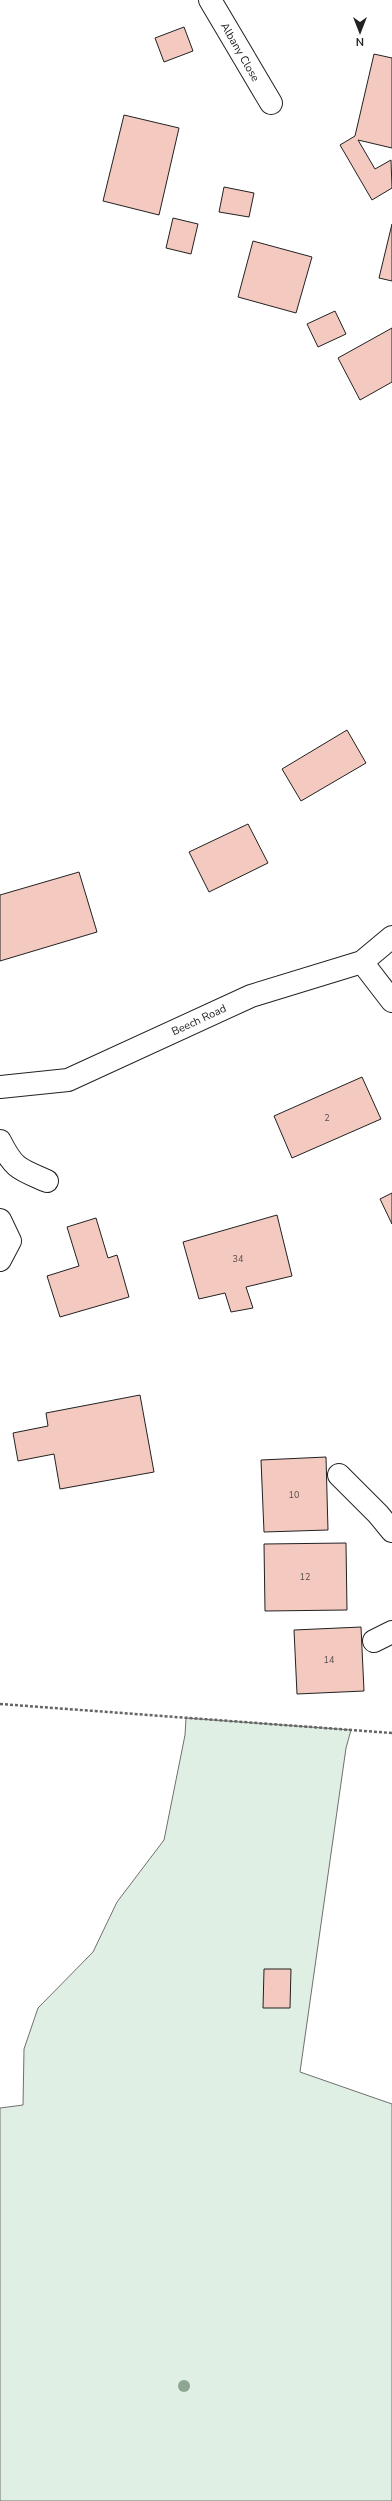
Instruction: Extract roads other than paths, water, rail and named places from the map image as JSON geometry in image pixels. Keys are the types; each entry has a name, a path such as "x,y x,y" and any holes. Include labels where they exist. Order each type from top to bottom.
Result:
{"street":[{"name":"Albany Close","path":"210,0 271,103"},
{"name":"Beech Road","path":"0,1087 68,1080 251,996 362,962 392,937"},
{"path":"362,962 392,1001"},
{"path":"0,1140 11,1162 20,1170 48,1181"},
{"path":"0,1220 10,1241 0,1260"},
{"path":"339,1475 378,1514 392,1532"}]}
